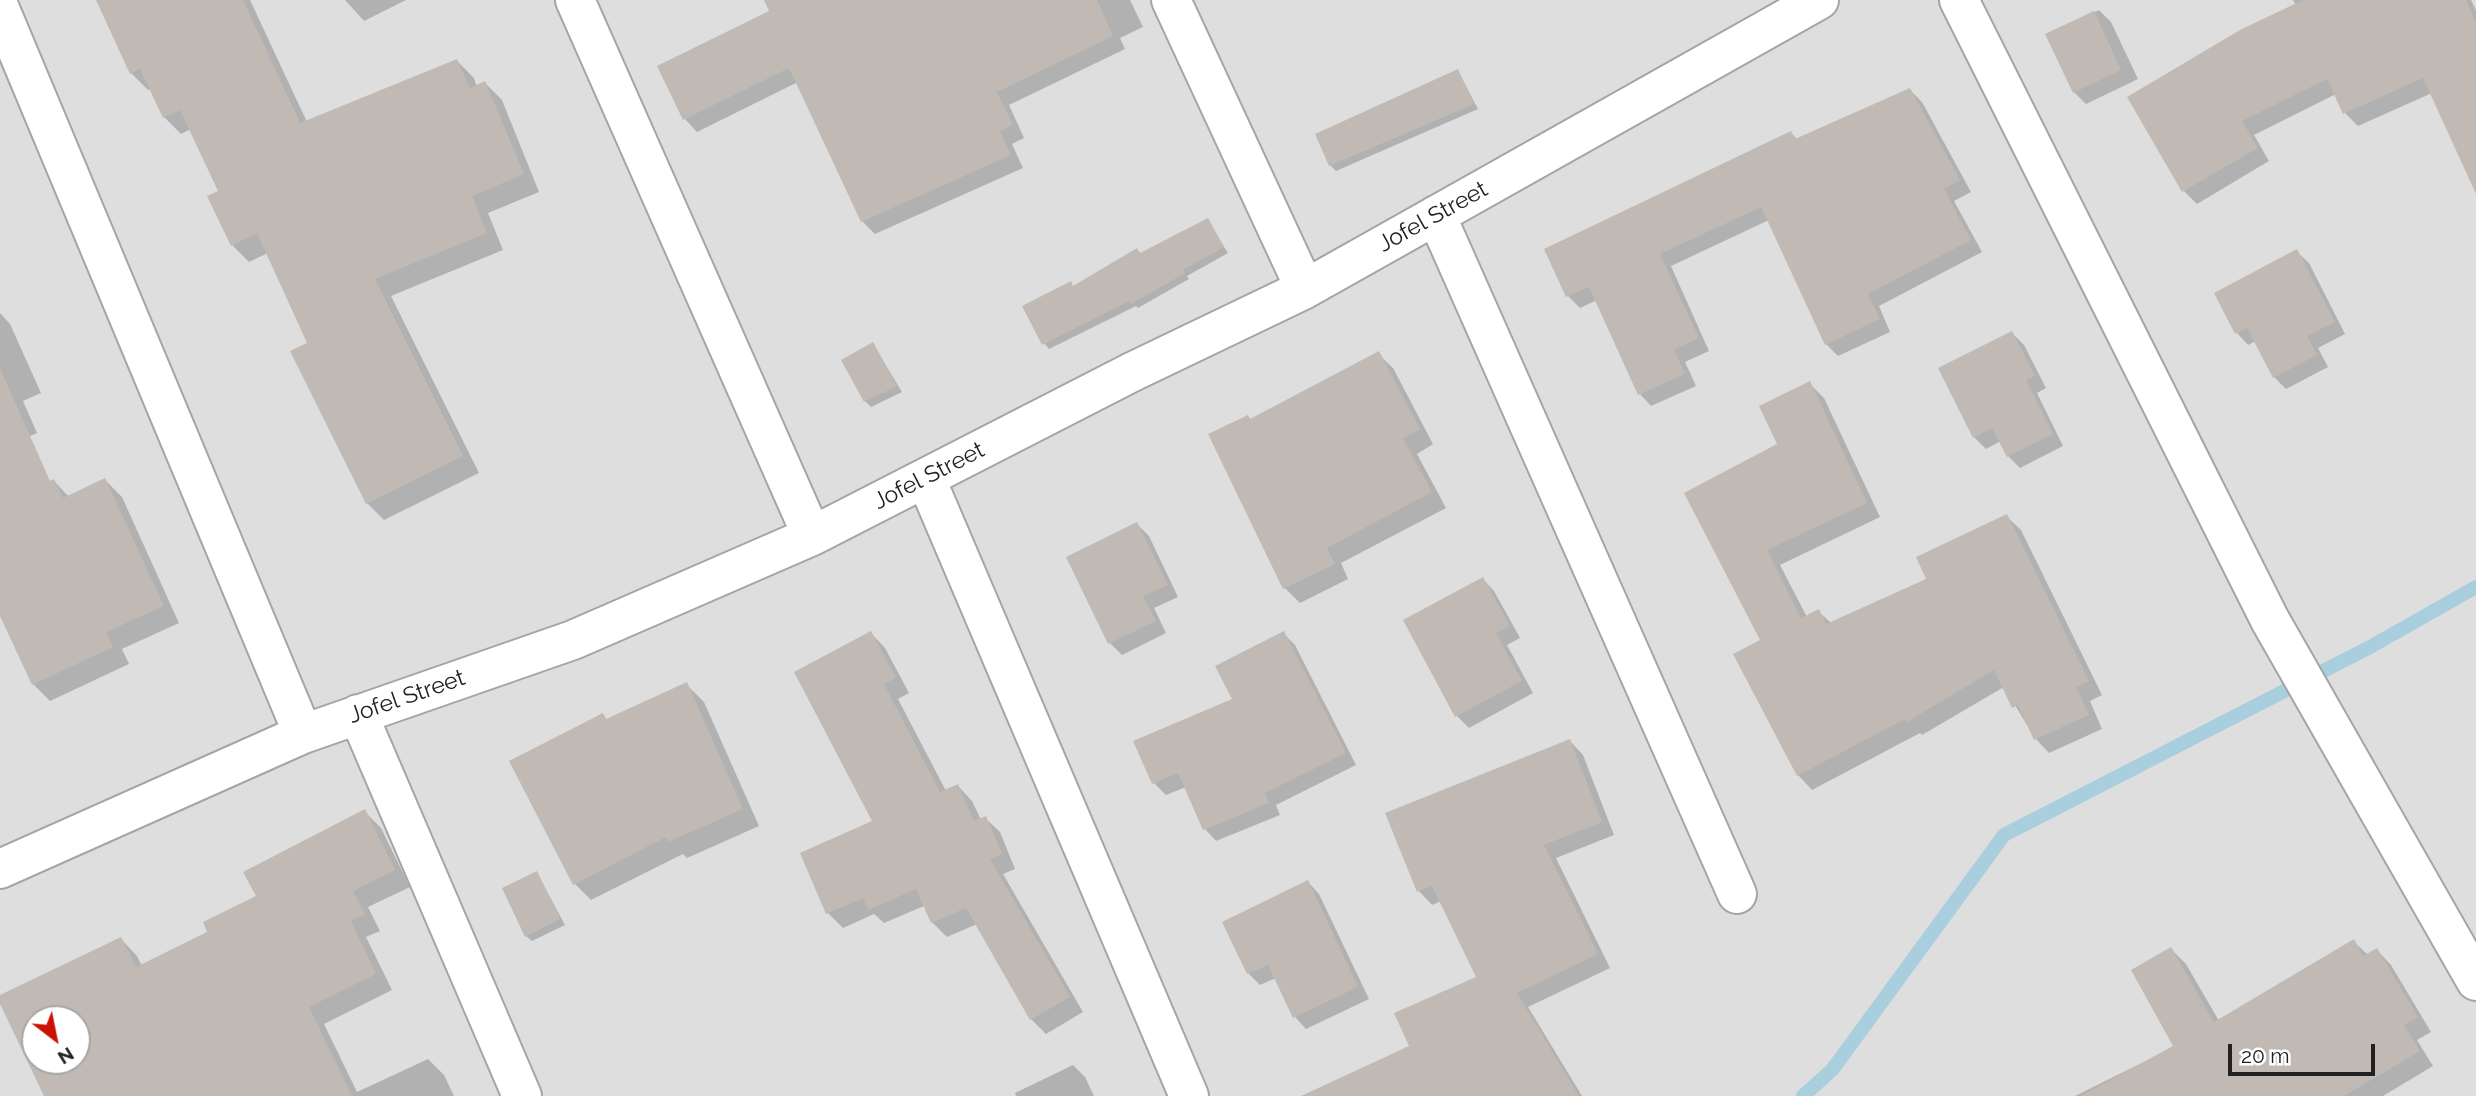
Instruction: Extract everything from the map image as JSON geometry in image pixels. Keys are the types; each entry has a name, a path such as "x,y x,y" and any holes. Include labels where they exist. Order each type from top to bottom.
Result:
{"street":[{"path":"575,0 812,536"},
{"path":"1171,0 1305,289"},
{"name":"Jofel Street","path":"0,869 303,734 573,639 812,536 1132,372 1305,289 1819,0"},
{"path":"1959,0 2270,620 2476,981"},
{"path":"0,9 303,734"},
{"path":"1436,215 1737,894"},
{"path":"926,479 1189,1096"},
{"path":"358,714 522,1096"}],"shaded area":[{"path":"0,0 2476,0 2476,1096 0,1096"}],"building":[{"path":"96,0 243,0 300,123 457,59 470,88 485,81 524,174 472,196 487,233 375,279 463,456 366,504 290,351 307,343 257,233 231,246 207,196 218,191 180,110 163,118 140,69 130,74"},
{"path":"764,0 1097,0 1113,36 997,92 1013,125 1000,131 1011,155 861,222 789,68 683,120 657,66 769,11"},
{"path":"2303,0 2466,0 2476,23 2476,194 2423,78 2343,114 2327,79 2242,121 2258,148 2182,192 2127,97 2240,30"},
{"path":"2094,11 2121,70 2073,93 2045,34"},
{"path":"1458,69 1474,104 1329,166 1315,134"},
{"path":"1910,88 1960,180 1944,189 1971,240 1868,294 1880,319 1825,345 1761,207 1660,254 1699,338 1674,350 1685,374 1638,395 1589,287 1566,297 1544,249 1791,131 1795,139"},
{"path":"1208,218 1224,247 1131,304 1129,301 1042,345 1022,306 1071,281 1073,286 1137,248 1140,253"},
{"path":"2297,249 2335,322 2307,336 2317,355 2273,378 2247,328 2235,334 2214,293"},
{"path":"2012,331 2035,376 2026,380 2053,434 2007,457 1992,428 1973,438 1938,368"},
{"path":"873,342 897,386 864,402 841,360"},
{"path":"1379,351 1420,429 1403,439 1432,492 1327,548 1335,564 1283,589 1208,434 1248,415 1250,419"},
{"path":"0,368 50,481 54,479 63,498 105,478 164,606 106,632 113,647 32,685 0,616"},
{"path":"1810,381 1867,503 1767,550 1801,618 1819,609 1826,624 1926,579 1916,557 2007,514 2089,681 2076,687 2089,715 2034,740 2018,705 2012,708 1994,670 1907,722 1905,719 1797,776 1733,654 1760,640 1684,493 1777,444 1759,406"},
{"path":"1137,522 1168,585 1143,596 1156,621 1108,644 1066,557"},
{"path":"1483,577 1510,626 1496,633 1522,681 1455,717 1403,620"},
{"path":"871,631 896,678 884,684 940,792 958,784 974,821 986,816 1002,854 990,859 1070,997 1030,1020 966,908 931,923 916,889 868,910 863,898 826,914 800,853 872,821 794,672"},
{"path":"1284,631 1346,753 1265,793 1269,803 1203,830 1178,773 1152,784 1133,741 1232,699 1215,666"},
{"path":"687,682 743,809 668,842 666,837 573,885 509,761 603,713 606,719"},
{"path":"1570,739 1602,822 1544,845 1598,954 1517,993 1579,1096 1301,1096 1409,1046 1394,1013 1476,977 1432,886 1417,892 1385,813"},
{"path":"365,809 395,870 353,891 365,914 351,921 376,974 309,1007 352,1096 44,1096 34,1075 91,1075 91,1005 21,1005 21,1048 0,1004 0,995 121,937 136,967 207,932 203,922 256,896 243,872"},
{"path":"537,871 560,919 525,937 502,888"},
{"path":"1308,880 1358,987 1293,1018 1268,965 1247,974 1222,922"},
{"path":"2354,939 2363,956 2377,948 2418,1017 2404,1025 2420,1051 2344,1096 2081,1096 2173,1046 2131,970 2171,947 2214,1022"}],"waterway":[{"path":"1803,1096 1832,1070 2004,835 2370,647 2476,587"}]}
